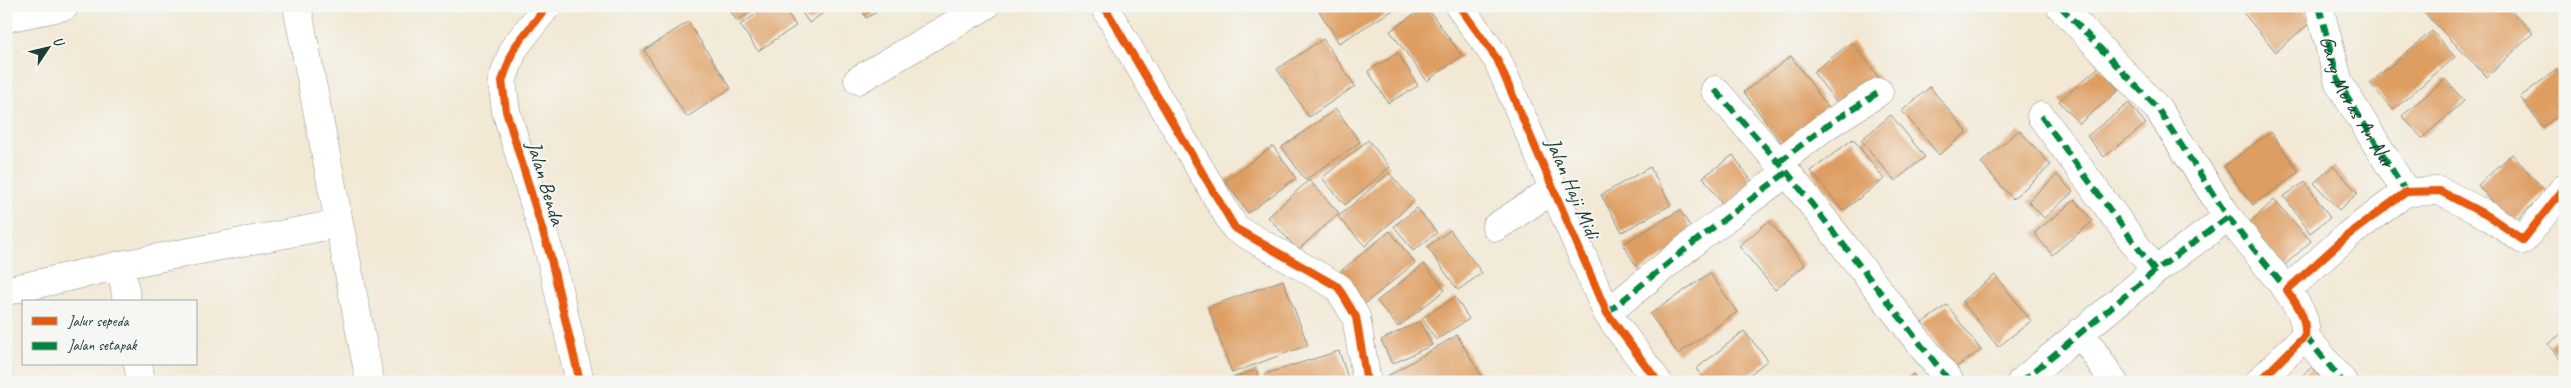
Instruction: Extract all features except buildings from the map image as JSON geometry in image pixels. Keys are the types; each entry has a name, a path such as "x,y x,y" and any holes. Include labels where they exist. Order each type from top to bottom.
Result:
{"street":[{"path":"6,18 65,6"},
{"path":"297,6 337,224 370,382"},
{"name":"Jalan Benda","path":"547,6 514,48 502,81 506,111 550,255 580,382"},
{"path":"858,80 985,6"},
{"path":"1104,6 1235,228 1338,287 1356,317 1367,382"},
{"name":"Jalan Haji Midi","path":"1459,6 1496,59 1607,313 1658,382"},
{"path":"2060,6 2158,109 2228,217 2287,290 2300,310 2306,326 2305,336 2259,382"},
{"name":"Gang Moras An Nur","path":"2319,6 2339,83 2406,192"},
{"path":"1716,90 1783,167 1950,382"},
{"path":"1607,313 1783,167 1826,126 1879,92"},
{"path":"2041,116 2155,271"},
{"path":"2287,290 2348,235 2406,192 2440,192 2490,217 2523,240 2565,187"},
{"path":"1496,227 1554,189"},
{"path":"2021,382 2155,271 2228,217"},
{"path":"6,291 121,265 337,224"},
{"path":"121,265 127,300"},
{"path":"2080,332 2114,382"},
{"path":"2305,336 2343,382"},
{"path":"138,366 142,382"}],"marked path":[{"path":"2060,6 2158,109 2228,217 2287,290"},
{"path":"2319,6 2339,83 2406,192"},
{"path":"1715,90 1787,172 1950,382"},
{"path":"1779,162 1826,126 1879,92"},
{"path":"2041,116 2155,271"},
{"path":"1607,313 1698,239 1787,172"},
{"path":"2021,382 2155,271 2228,217"},
{"path":"2305,336 2343,382"}],"cycle path":[{"path":"547,6 514,48 502,81 506,111 550,255 580,382"},
{"path":"1104,6 1235,228 1338,287 1356,317 1367,382"},
{"path":"1459,6 1497,59 1607,313 1658,382"},
{"path":"2259,382 2305,336 2303,317 2287,290 2348,235 2406,192 2440,191 2490,217 2523,240 2565,187"}]}
